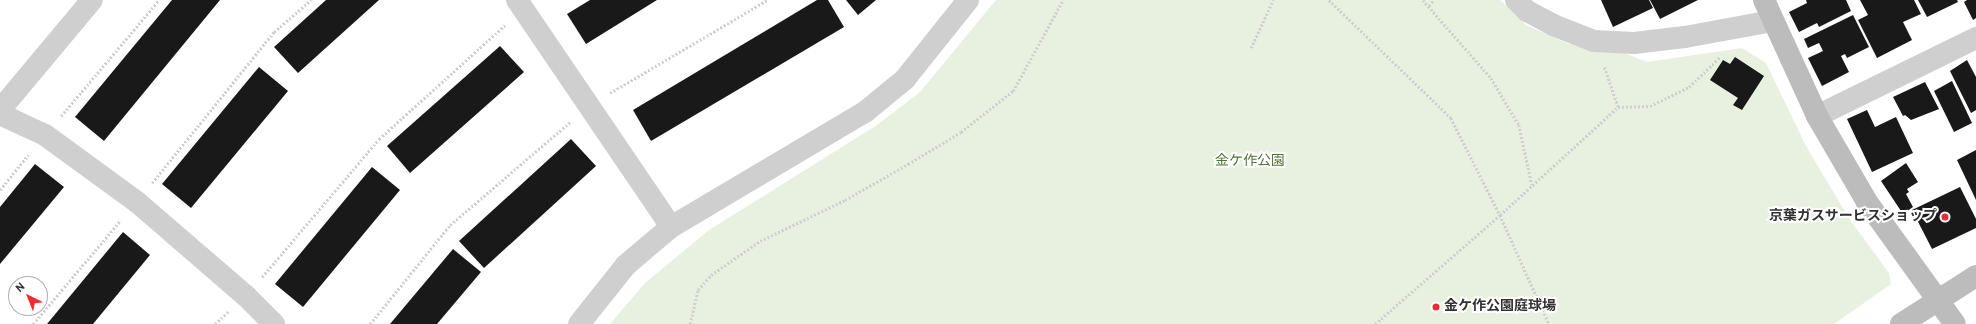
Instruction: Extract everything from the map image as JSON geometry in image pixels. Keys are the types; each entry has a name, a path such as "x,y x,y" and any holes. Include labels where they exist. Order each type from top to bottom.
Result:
{"street":[{"path":"0,110 92,0"},
{"path":"583,322 626,265 671,227 865,112 905,79 968,0"},
{"path":"1516,0 1527,11 1553,25 1594,41 1634,43 1685,37 1772,21"},
{"path":"1764,0 1772,21 1817,116 1867,202 1955,324"},
{"path":"520,4 671,227"},
{"path":"1817,116 1976,38"},
{"path":"0,114 45,135 136,202 246,296 274,324"},
{"path":"1901,324 1976,276"}],"path":[{"path":"0,190 158,0"},
{"path":"33,324 136,202 274,32 311,0"},
{"path":"370,324 450,225 588,106 767,0"},
{"path":"690,324 698,290 711,275 760,241 844,200 961,132 1012,91 1063,0"},
{"path":"1251,48 1273,0"},
{"path":"1329,0 1451,118 1500,215 1549,324"},
{"path":"1423,0 1491,78 1519,125 1532,186"},
{"path":"1429,6 1433,0"},
{"path":"246,296 379,139 520,4"},
{"path":"1594,41 1618,107"},
{"path":"1375,324 1500,215 1618,107 1650,106 1688,87 1719,58 1722,52"}],"green space":[{"name":"金ケ作公園","path":"996,0 1500,0 1526,25 1569,44 1594,41 1647,62 1742,48 1766,63 1806,146 1850,220 1889,273 1891,284 1834,324 610,324 645,283 709,230 877,125 920,92"}],"building":[{"path":"172,0 220,0 104,141 75,117"},
{"path":"326,0 379,0 298,73 274,47"},
{"path":"590,0 657,0 586,44 567,14"},
{"path":"817,0 828,0 844,27 651,141 633,110"},
{"path":"846,0 876,0 858,15"},
{"path":"1601,0 1649,0 1653,8 1613,27"},
{"path":"1650,0 1698,0 1660,19"},
{"path":"1806,0 1846,0 1851,11 1819,27 1817,23 1799,32 1789,12 1807,3"},
{"path":"1860,0 1914,0 1921,14 1903,22 1912,40 1877,58 1858,20 1868,15"},
{"path":"1918,0 1957,0 1958,2 1927,17"},
{"path":"1967,0 1976,0 1976,18 1973,20 1964,2"},
{"path":"1853,15 1869,47 1847,58 1845,54 1841,56 1849,72 1822,86 1808,58 1823,51 1819,43 1808,48 1804,39"},
{"path":"500,46 524,72 410,173 387,146"},
{"path":"1735,57 1764,76 1742,110 1733,105 1738,98 1710,80 1723,60 1730,64"},
{"path":"1967,60 1976,77 1976,110 1971,113 1950,71"},
{"path":"259,67 288,91 191,208 162,184"},
{"path":"1952,81 1972,123 1954,132 1934,91"},
{"path":"1925,82 1939,109 1911,120 1905,115 1903,116 1893,97"},
{"path":"1867,110 1875,127 1896,117 1913,153 1872,172 1847,119"},
{"path":"571,139 596,166 484,268 459,241"},
{"path":"1976,150 1976,200 1957,160"},
{"path":"1906,163 1918,182 1907,189 1909,192 1906,194 1913,207 1903,214 1881,181"},
{"path":"35,164 64,187 0,264 0,207"},
{"path":"372,167 400,190 303,307 275,284"},
{"path":"1960,187 1976,219 1976,228 1932,249 1912,210"},
{"path":"123,232 150,255 93,324 47,324"},
{"path":"453,249 481,272 437,324 390,324"}],"place":[{"name":"京葉ガスサービスショップ","path":"1945,217"},
{"name":"金ケ作公園庭球場","path":"1436,307"}]}
